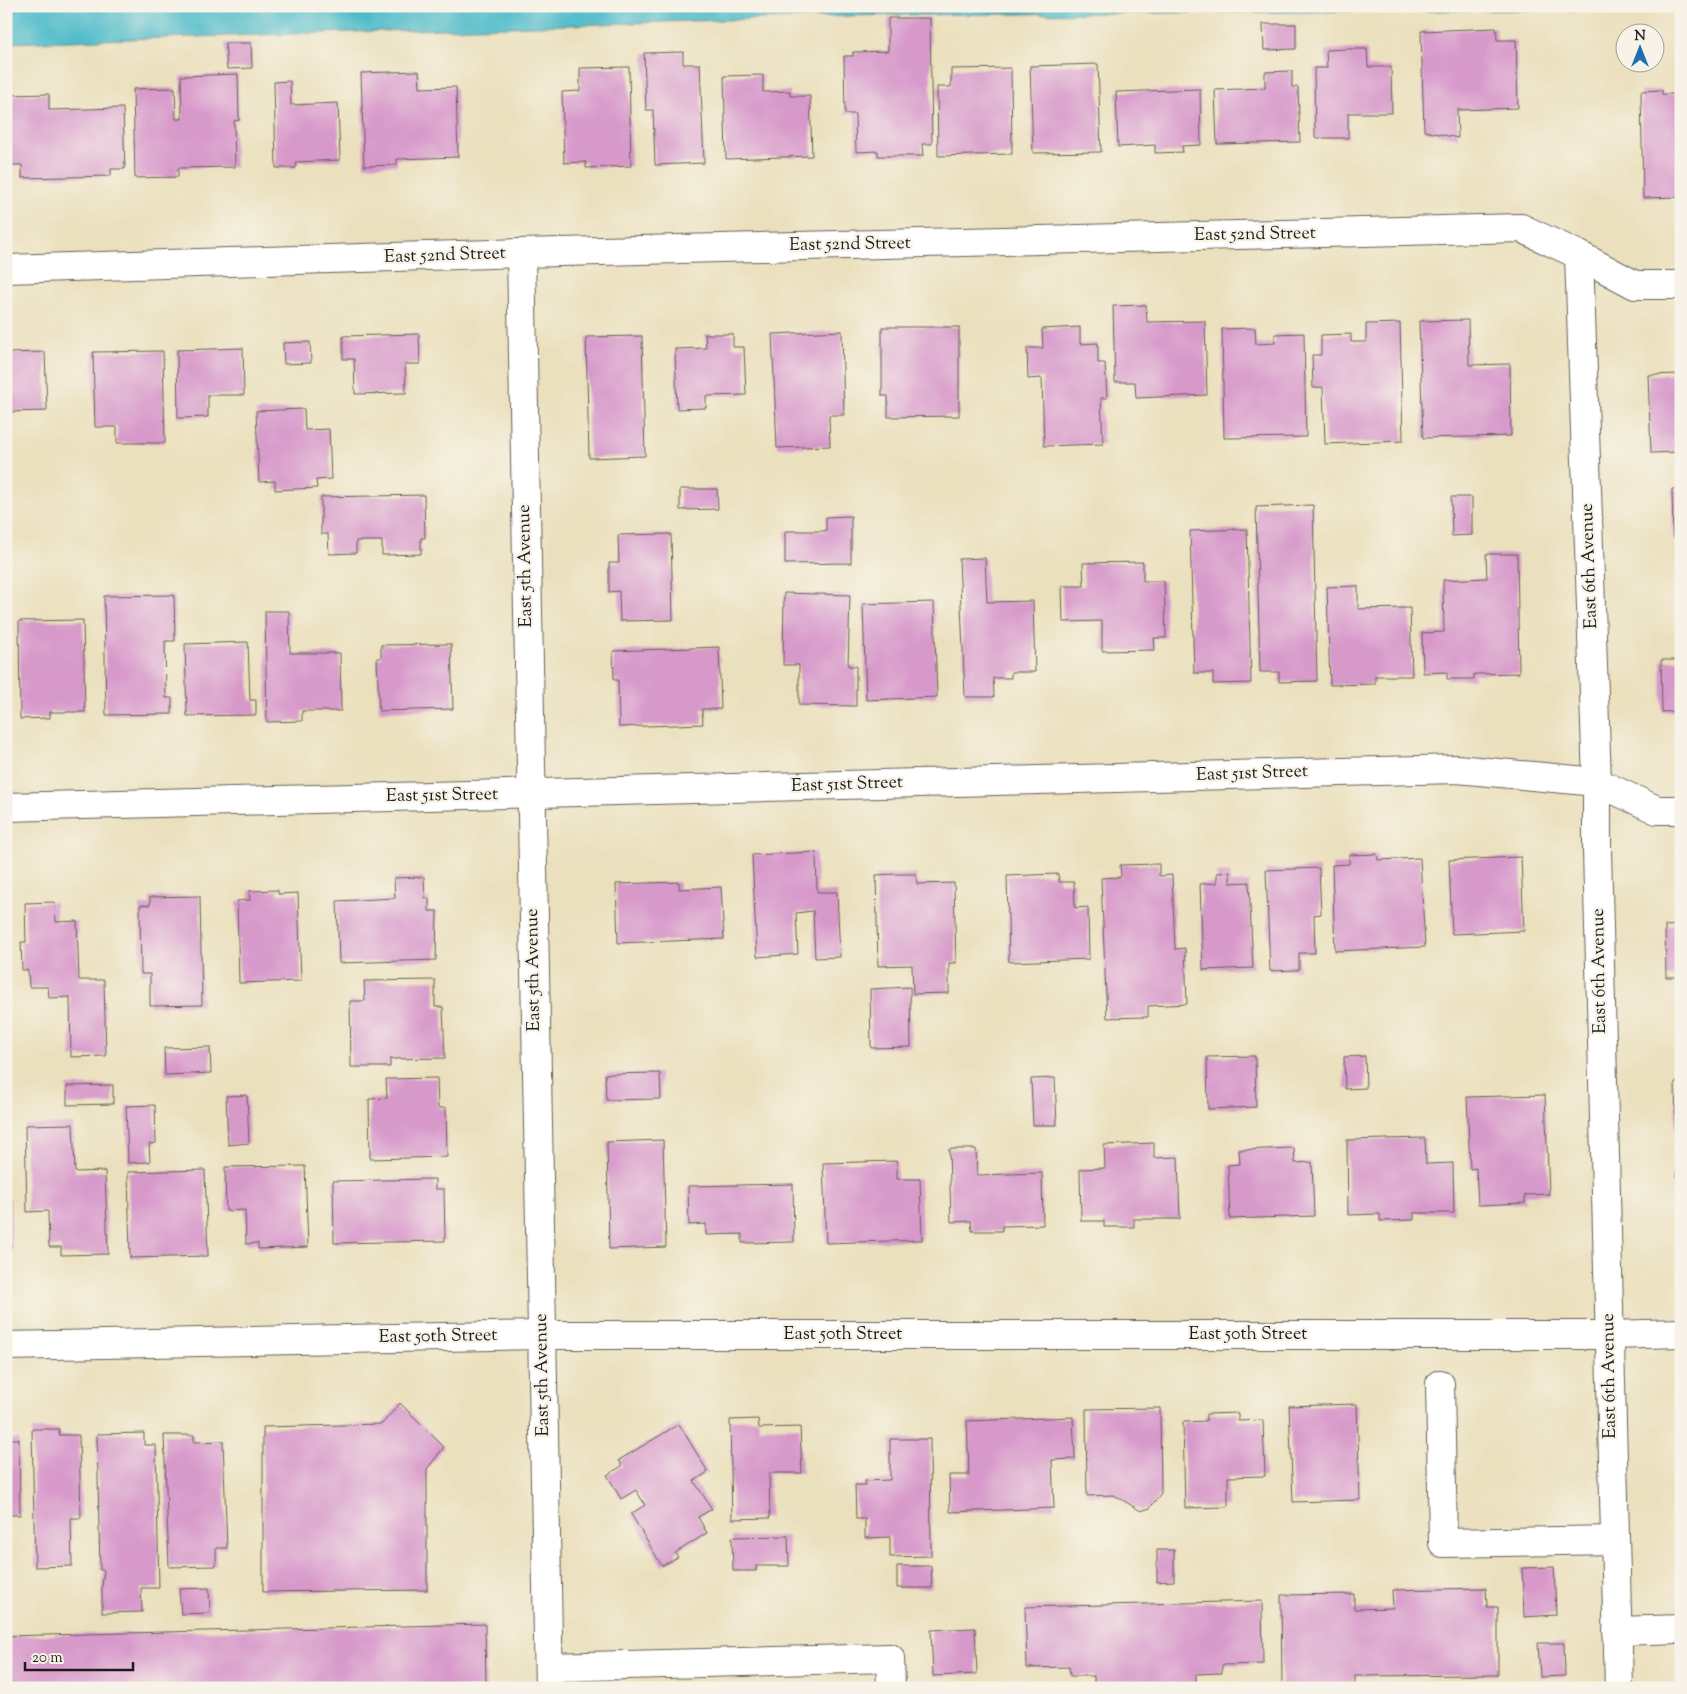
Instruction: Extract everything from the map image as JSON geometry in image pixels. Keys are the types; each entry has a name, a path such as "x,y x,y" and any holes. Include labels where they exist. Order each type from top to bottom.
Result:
{"street":[{"name":"East 52nd Street","path":"6,270 521,253 1521,228 1579,255 1634,285 1681,284"},
{"name":"East 5th Avenue","path":"521,253 530,794 549,1677"},
{"name":"East 6th Avenue","path":"1579,255 1597,782 1597,851 1619,1688"},
{"name":"East 51st Street","path":"6,807 1457,768 1597,782 1657,810 1681,810"},
{"name":"East 50th Street","path":"6,1346 542,1335 1609,1335 1681,1332"},
{"path":"1440,1384 1443,1543 1614,1540"},
{"path":"1617,1631 1681,1629"},
{"path":"549,1677 890,1658 891,1688"}],"water":[{"path":"6,6 1681,6 1681,9 882,15 6,43"}],"building":[{"path":"888,18 930,18 932,144 922,144 923,156 878,156 878,151 856,152 855,114 845,114 844,56 853,56 853,52 888,51"},
{"path":"1263,24 1296,24 1296,49 1264,50"},
{"path":"1496,28 1497,40 1516,40 1518,108 1457,110 1458,138 1424,131 1421,31"},
{"path":"225,43 251,43 252,68 227,69"},
{"path":"1367,49 1368,67 1391,67 1392,113 1348,113 1348,138 1315,138 1314,68 1327,68 1326,50"},
{"path":"683,52 683,64 700,64 704,163 655,165 653,110 646,110 644,53"},
{"path":"1098,64 1101,152 1033,153 1030,66"},
{"path":"629,67 631,166 586,168 586,162 564,163 562,92 580,91 580,68"},
{"path":"1011,68 1012,154 938,156 937,87 951,87 951,69"},
{"path":"419,71 420,88 456,87 458,157 397,159 397,165 364,166 361,73"},
{"path":"1292,71 1292,87 1298,87 1300,142 1217,144 1215,90 1265,88 1265,72"},
{"path":"238,74 239,120 234,121 235,167 178,168 178,177 135,178 133,89 175,88 176,119 182,119 181,76"},
{"path":"763,75 763,92 790,91 790,96 810,96 812,156 726,159 724,76"},
{"path":"290,81 291,105 338,103 340,160 296,162 296,168 276,168 274,82"},
{"path":"1200,89 1201,145 1182,146 1183,152 1155,153 1155,145 1118,147 1116,92"},
{"path":"1662,90 1662,94 1681,94 1681,197 1643,198 1641,91"},
{"path":"49,94 49,110 123,108 125,169 111,169 111,176 22,178 22,165 6,165 6,95"},
{"path":"1146,305 1147,322 1205,321 1207,395 1136,398 1135,382 1115,382 1113,306"},
{"path":"1468,320 1469,365 1510,364 1511,436 1423,438 1419,321"},
{"path":"1400,323 1403,441 1325,444 1323,387 1313,388 1312,355 1321,355 1321,335 1351,334 1351,342 1366,342 1366,324"},
{"path":"882,327 959,327 959,416 888,417 888,396 882,396"},
{"path":"1080,327 1080,344 1098,343 1098,363 1105,363 1107,398 1101,398 1103,444 1044,446 1042,378 1028,379 1027,348 1043,348 1042,329"},
{"path":"1255,328 1256,344 1275,343 1275,334 1304,333 1306,437 1224,438 1222,329"},
{"path":"842,331 844,415 829,415 830,446 777,448 772,334"},
{"path":"419,334 420,364 405,364 406,393 355,394 354,359 343,359 343,336"},
{"path":"705,334 733,334 733,347 744,347 746,395 706,396 706,408 677,409 675,349 706,348"},
{"path":"642,336 645,456 589,458 586,337"},
{"path":"310,342 311,363 284,364 283,343"},
{"path":"243,348 244,395 208,395 208,417 178,418 177,350"},
{"path":"163,351 165,443 117,443 117,427 95,427 93,352"},
{"path":"45,352 47,411 6,412 6,353"},
{"path":"1681,374 1681,452 1651,453 1648,375"},
{"path":"304,409 305,430 329,429 331,479 316,480 317,488 275,490 275,481 259,482 256,411"},
{"path":"680,489 717,489 718,509 680,510"},
{"path":"1672,489 1681,489 1681,537 1673,537"},
{"path":"424,495 425,538 421,538 421,554 382,555 382,541 356,541 356,553 329,554 328,534 321,534 321,497"},
{"path":"1451,497 1472,497 1472,535 1452,536"},
{"path":"1313,505 1317,681 1279,682 1279,672 1260,672 1256,507"},
{"path":"851,516 851,563 785,564 785,531 826,531 826,517"},
{"path":"1247,529 1251,683 1213,684 1213,673 1194,673 1190,531"},
{"path":"671,534 673,620 620,621 619,591 609,592 609,563 619,563 618,535"},
{"path":"1486,554 1517,554 1519,673 1474,674 1474,679 1447,679 1447,672 1423,673 1422,633 1444,632 1443,580 1487,578"},
{"path":"985,558 987,602 1033,601 1035,672 1011,672 1011,678 993,678 994,697 965,697 959,559"},
{"path":"1143,562 1143,581 1164,581 1166,638 1154,638 1155,650 1102,651 1102,621 1063,622 1062,586 1084,586 1083,563"},
{"path":"1358,586 1358,609 1410,608 1412,676 1375,676 1375,684 1330,685 1327,587"},
{"path":"784,593 850,595 848,666 856,666 856,706 799,705 799,665 783,665"},
{"path":"174,595 175,641 165,641 166,698 172,698 172,714 106,715 104,596"},
{"path":"934,602 937,697 866,700 863,604"},
{"path":"265,611 289,611 290,653 340,653 341,711 302,711 302,721 267,722"},
{"path":"83,620 85,712 50,712 50,718 20,719 19,621"},
{"path":"248,642 250,700 256,700 256,715 187,716 185,644"},
{"path":"451,644 453,709 379,711 377,658 381,658 381,645"},
{"path":"719,647 721,709 702,709 703,724 619,727 618,680 614,680 613,651"},
{"path":"1661,660 1681,660 1681,711 1662,712"},
{"path":"816,852 817,892 837,892 840,957 815,958 813,911 796,913 798,954 757,957 752,855"},
{"path":"1377,854 1378,860 1420,858 1425,947 1335,951 1332,865 1349,864 1349,855"},
{"path":"1521,857 1524,931 1452,934 1449,860"},
{"path":"1159,864 1159,876 1172,875 1175,949 1185,948 1187,1004 1148,1006 1148,1017 1107,1018 1101,878 1121,877 1120,865"},
{"path":"1319,868 1321,914 1314,915 1315,953 1299,953 1299,970 1270,971 1266,870"},
{"path":"1230,872 1230,883 1249,882 1253,968 1203,970 1200,884 1217,883 1217,873"},
{"path":"916,874 917,884 954,883 956,963 949,963 949,993 913,994 912,965 878,966 876,875"},
{"path":"1058,874 1059,882 1074,882 1075,908 1088,907 1089,959 1009,962 1007,876"},
{"path":"424,877 425,898 429,898 429,911 437,911 436,960 339,963 337,901 395,898 394,878"},
{"path":"679,882 679,889 721,887 724,939 618,943 616,884"},
{"path":"278,890 278,894 298,893 301,981 239,983 237,901 250,900 249,891"},
{"path":"200,896 202,1005 150,1006 150,974 141,974 140,905 150,905 150,897"},
{"path":"55,902 56,922 77,921 79,980 104,980 106,1056 71,1057 70,997 49,998 48,987 29,987 28,970 22,970 21,942 26,942 25,903"},
{"path":"1681,925 1681,977 1666,977 1665,926"},
{"path":"435,980 435,1007 443,1007 445,1058 390,1059 390,1067 351,1067 350,1001 365,1001 364,981"},
{"path":"910,987 911,1047 871,1048 870,989"},
{"path":"210,1047 211,1073 165,1075 164,1048"},
{"path":"1255,1056 1256,1107 1208,1109 1207,1057"},
{"path":"1365,1056 1366,1088 1345,1089 1344,1057"},
{"path":"660,1073 661,1099 606,1100 605,1074"},
{"path":"437,1078 438,1108 446,1108 447,1157 370,1159 369,1099 387,1098 386,1079"},
{"path":"1055,1078 1057,1125 1033,1125 1031,1079"},
{"path":"1675,1082 1681,1082 1681,1186 1677,1186"},
{"path":"113,1085 113,1104 67,1105 67,1086"},
{"path":"247,1095 249,1143 228,1145 226,1096"},
{"path":"1545,1095 1549,1194 1525,1195 1525,1203 1478,1205 1476,1168 1470,1169 1467,1097"},
{"path":"155,1105 156,1143 149,1144 150,1162 128,1163 126,1106"},
{"path":"73,1124 75,1172 105,1171 108,1254 61,1255 61,1247 49,1247 48,1211 27,1212 25,1125"},
{"path":"1425,1138 1426,1164 1453,1163 1454,1213 1414,1213 1414,1220 1380,1221 1380,1214 1348,1215 1347,1140"},
{"path":"663,1140 666,1247 609,1249 607,1142"},
{"path":"1154,1143 1154,1158 1178,1157 1180,1219 1134,1219 1134,1227 1104,1227 1104,1221 1081,1221 1080,1169 1105,1168 1104,1145"},
{"path":"1294,1148 1295,1163 1312,1162 1314,1216 1230,1219 1228,1165 1240,1164 1239,1150"},
{"path":"949,1149 976,1149 977,1175 1042,1173 1043,1225 1002,1226 1002,1231 972,1231 971,1221 951,1222"},
{"path":"897,1161 897,1179 920,1179 922,1240 826,1243 823,1163"},
{"path":"305,1166 308,1247 258,1249 258,1243 246,1244 245,1210 226,1211 225,1167"},
{"path":"205,1170 208,1256 130,1258 128,1172"},
{"path":"435,1179 435,1189 444,1189 445,1241 334,1243 333,1181"},
{"path":"793,1184 794,1242 742,1243 742,1234 706,1235 706,1224 689,1225 688,1186"},
{"path":"6,1198 10,1198 11,1248 6,1248"},
{"path":"400,1403 444,1447 427,1469 427,1590 263,1592 263,1427 382,1424"},
{"path":"1357,1404 1360,1500 1293,1502 1289,1406"},
{"path":"1160,1408 1161,1493 1150,1508 1141,1511 1114,1495 1087,1496 1086,1409"},
{"path":"1238,1413 1238,1421 1263,1420 1265,1476 1228,1477 1228,1507 1185,1508 1183,1422 1206,1421 1206,1414"},
{"path":"1073,1417 1075,1459 1052,1460 1054,1508 950,1512 949,1475 969,1475 967,1421"},
{"path":"758,1419 759,1428 800,1427 802,1473 769,1473 770,1518 732,1519 730,1420"},
{"path":"679,1424 708,1472 694,1481 712,1509 698,1517 707,1533 675,1553 678,1557 662,1566 631,1514 645,1505 636,1490 621,1499 607,1475 622,1466 619,1460"},
{"path":"32,1429 59,1429 59,1435 79,1435 81,1518 71,1518 72,1566 35,1567"},
{"path":"144,1433 144,1445 156,1445 159,1588 141,1588 142,1612 102,1613 104,1570 100,1570 97,1434"},
{"path":"164,1435 194,1435 194,1442 223,1441 227,1548 216,1548 216,1566 169,1567"},
{"path":"6,1439 19,1439 20,1515 6,1515"},
{"path":"890,1439 930,1439 931,1556 890,1557 890,1537 865,1538 865,1519 856,1519 855,1485 865,1485 865,1481 890,1480"},
{"path":"788,1536 789,1566 756,1566 756,1571 733,1571 732,1537"},
{"path":"1157,1550 1174,1550 1174,1581 1157,1582"},
{"path":"897,1566 931,1566 932,1588 897,1588"},
{"path":"1554,1567 1556,1615 1524,1617 1522,1568"},
{"path":"209,1588 210,1613 181,1614 179,1589"},
{"path":"1486,1588 1487,1607 1498,1607 1498,1675 1355,1676 1355,1688 1282,1688 1281,1595 1354,1594 1354,1609 1393,1608 1392,1590"},
{"path":"1262,1601 1263,1664 1222,1665 1222,1673 1196,1674 1196,1683 1159,1684 1159,1688 1133,1688 1133,1684 1094,1685 1094,1676 1070,1676 1069,1667 1027,1668 1025,1607"},
{"path":"485,1624 486,1688 6,1688 6,1636"},
{"path":"975,1628 977,1674 933,1676 931,1630"},
{"path":"1538,1643 1564,1643 1565,1676 1540,1677"}]}
